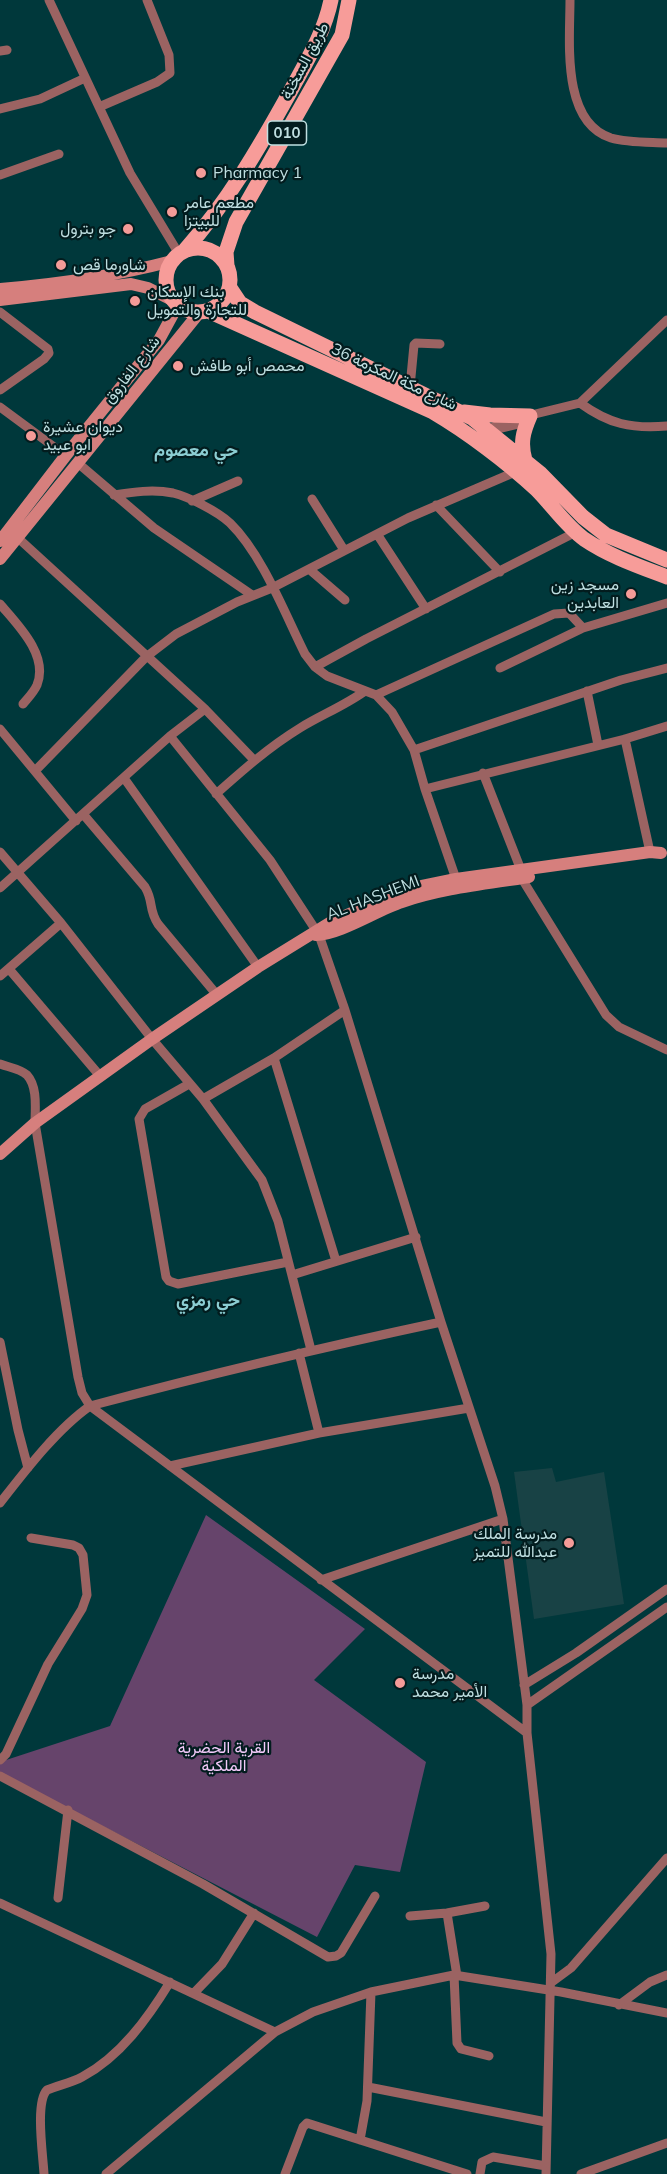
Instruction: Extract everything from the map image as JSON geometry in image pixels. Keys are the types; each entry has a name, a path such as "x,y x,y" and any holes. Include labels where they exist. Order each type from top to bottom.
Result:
{"main road":[{"name":"طريق السخنة","path":"178,256 202,231 230,193 273,122 318,42 328,17 331,0"},
{"name":"طريق السخنة","path":"227,266 226,252 236,222 342,34 350,0"},
{"path":"201,248 222,258 227,266 230,288 218,306 203,312 184,310 175,303 168,291 167,271 178,256 201,248"},
{"name":"شارع مكة المكرمة 36","path":"230,288 240,303 255,312 459,411 487,430 520,466 536,489 576,532 595,546 630,564 667,577"},
{"name":"شارع مكة المكرمة 36","path":"203,312 433,412 488,452 520,466 606,535 667,560"},
{"path":"433,412 444,411 473,428 487,430 485,438 488,452"},
{"path":"459,411 490,415 531,416 523,432 520,466"}],"street":[{"path":"0,289 98,278 136,271 178,256 130,173 49,0"},
{"path":"99,107 157,82 170,72 169,56 147,0"},
{"path":"570,0 571,68 577,106 584,119 592,128 612,138 667,143"},
{"path":"0,109 40,99 85,78"},
{"path":"0,175 59,154"},
{"path":"0,300 130,284 148,288 175,303"},
{"name":"شارع الفاروق","path":"0,541 67,452 159,340 175,303"},
{"path":"0,312 48,349 49,354 0,390"},
{"name":"شارع الفاروق","path":"0,559 203,312"},
{"path":"487,430 495,424 512,418 531,416 580,403 667,320"},
{"path":"410,387 414,345 416,343 440,344"},
{"path":"580,403 610,422 655,427 667,426"},
{"path":"0,407 81,461 114,495 154,528 252,595"},
{"path":"34,771 146,657 180,631 520,466"},
{"path":"192,501 238,482"},
{"path":"114,495 142,491 174,494 214,511 229,522 242,537 272,588 305,654 315,667 336,681 376,695 392,712 414,750 456,879"},
{"path":"312,499 344,550"},
{"path":"436,505 500,572"},
{"path":"315,667 576,532"},
{"path":"377,534 426,609"},
{"path":"18,538 205,709 254,759"},
{"path":"309,569 345,600"},
{"path":"501,668 583,628 667,603"},
{"path":"0,604 27,635 34,648 37,661 38,682 23,704"},
{"path":"376,695 554,614 569,613 583,628"},
{"path":"414,750 587,691 667,668"},
{"path":"216,794 254,759 302,727 365,691"},
{"path":"587,691 598,745"},
{"path":"0,888 170,736 205,709"},
{"path":"425,789 625,739 667,726"},
{"path":"0,729 34,771 145,887 150,896 151,913 158,924 217,996"},
{"path":"170,736 270,860 316,933 345,1010 441,1322 495,1486 503,1519 527,1705 527,1733 551,1954 546,2170 493,2157 482,2162 480,2174"},
{"path":"625,739 659,852"},
{"path":"483,773 521,874 606,1015 619,1027 667,1050"},
{"path":"124,778 258,967"},
{"path":"0,852 61,923 152,1039 203,1099 262,1180 278,1221 311,1350"},
{"name":"AL HASHEMI","path":"0,1154 35,1124 152,1039 258,967 316,933 394,900 456,879 521,874 651,858 659,852"},
{"name":"AL HASHEMI","path":"394,900 521,874"},
{"path":"0,976 61,923"},
{"path":"9,969 100,1076"},
{"path":"203,1099 274,1058 345,1010"},
{"path":"274,1058 336,1261"},
{"path":"0,1064 28,1076 34,1095 35,1124 78,1377 82,1393 90,1406 527,1733"},
{"path":"189,1084 145,1109 139,1119 166,1277 178,1284 288,1262"},
{"path":"292,1275 416,1237"},
{"path":"0,1503 28,1468 76,1417 90,1406 311,1350 441,1322"},
{"path":"0,1342 4,1387 28,1468"},
{"path":"299,1353 319,1433"},
{"path":"170,1466 319,1433 470,1408"},
{"path":"321,1580 503,1519"},
{"path":"0,1760 6,1755 48,1664 82,1609 87,1595 83,1555 79,1548 31,1538"},
{"path":"524,1685 576,1653 667,1589"},
{"path":"527,1705 667,1606"},
{"path":"0,1776 68,1810 254,1913 328,1957 341,1953 375,1896"},
{"path":"58,1898 68,1810"},
{"path":"552,1986 571,1968 667,1858"},
{"path":"0,1903 275,2032"},
{"path":"410,1916 447,1913 484,1906"},
{"path":"194,1993 222,1964 254,1913"},
{"path":"447,1913 456,1976 457,2043 461,2049 489,2056"},
{"path":"619,2005 632,1993 667,1975"},
{"path":"106,2174 275,2032 313,2012 371,1992 456,1976 552,1986 619,2005 667,2013"},
{"path":"44,2174 41,2107 43,2094 47,2090 82,2077 105,2061 151,2014 170,1982"},
{"path":"360,2140 368,2087 371,1992"},
{"path":"368,2087 546,2122"},
{"path":"285,2174 303,2127 308,2123 467,2174"},
{"path":"580,2174 667,2143"}],"shaded area":[{"name":"مدرسة الملك عبدالله للتميز","path":"552,1468 556,1482 604,1472 624,1604 534,1619 514,1472"}],"green space":[{"name":"القرية الحضرية الملكية","path":"206,1515 365,1629 314,1680 426,1762 400,1872 355,1865 317,1937 0,1773 0,1762 110,1726"}],"place":[{"name":"Pharmacy 1","path":"201,173"},
{"name":"مطعم عامر للبيتزا","path":"172,212"},
{"name":"جو بترول","path":"128,229"},
{"name":"شاورما قص","path":"61,265"},
{"name":"بنك الإسكان للتجارة والتمويل","path":"135,301"},
{"name":"محمص أبو طافش","path":"178,366"},
{"name":"ديوان عشيرة ابو عبيد","path":"31,436"},
{"name":"مسجد زين العابدين","path":"631,594"},
{"name":"مدرسة الملك عبدالله للتميز","path":"569,1543"},
{"name":"مدرسة الأمير محمد","path":"400,1683"}],"district":[{"name":"حي معصوم","path":"196,451"},
{"name":"حي رمزي","path":"208,1301"}]}
